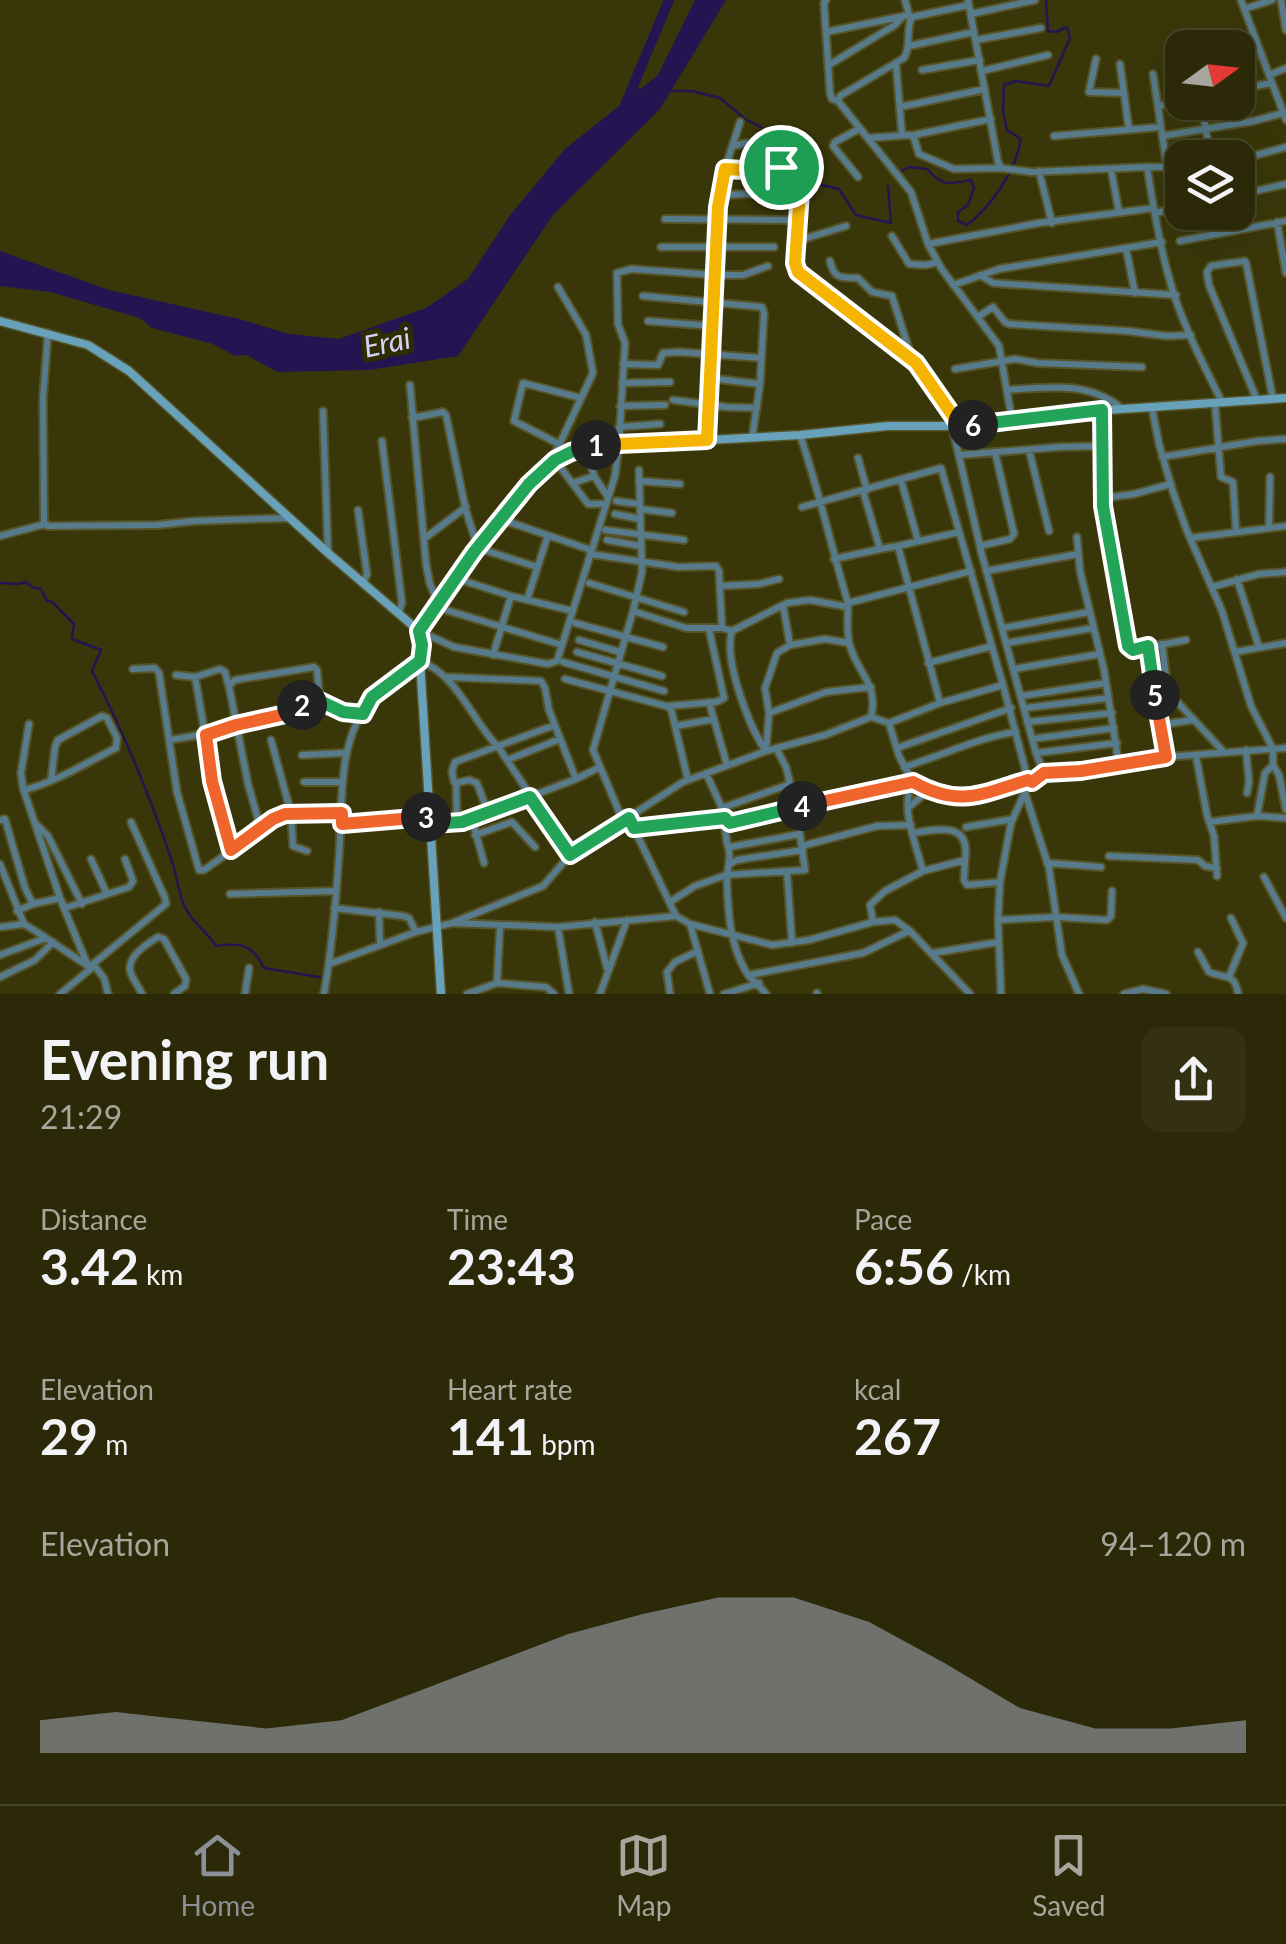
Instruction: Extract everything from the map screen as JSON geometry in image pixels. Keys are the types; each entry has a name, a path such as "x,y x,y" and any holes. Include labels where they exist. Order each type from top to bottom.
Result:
{"main road":[{"path":"0,322 88,345 128,371 419,631 442,994"},
{"path":"419,631 529,484 552,463 586,447 888,426 956,426 1102,410 1286,398"}],"street":[{"path":"826,0 830,96 910,192 938,262 999,346 1012,420"},
{"path":"838,101 840,96 905,57 906,0"},
{"path":"826,32 969,6 1035,0"},
{"path":"1054,136 1205,129 1254,121 1284,111 1241,0"},
{"path":"1244,9 1272,0"},
{"path":"1281,0 1286,30"},
{"path":"969,6 1002,168"},
{"path":"829,65 907,17"},
{"path":"908,46 1040,28"},
{"path":"982,70 1048,55"},
{"path":"922,70 980,60"},
{"path":"1096,60 1089,92 1124,92"},
{"path":"896,64 902,136"},
{"path":"1120,64 1129,130"},
{"path":"1255,84 1286,68"},
{"path":"1153,74 1165,153"},
{"path":"900,107 986,89"},
{"path":"1158,106 1165,105"},
{"path":"867,138 912,136 992,119"},
{"path":"1204,120 1207,140"},
{"path":"707,440 717,221 725,169 740,122"},
{"path":"858,177 833,146 859,129"},
{"path":"912,136 920,154 951,168 1039,172 1165,167"},
{"path":"732,147 747,142 777,144 780,193"},
{"path":"1255,155 1286,147"},
{"path":"802,163 796,266 804,278 911,358"},
{"path":"725,169 781,167"},
{"path":"1147,167 1168,275 1219,404 1221,477 1234,482 1236,531"},
{"path":"1111,168 1119,212"},
{"path":"1039,172 1052,222"},
{"path":"1255,192 1286,184"},
{"path":"720,195 800,192"},
{"path":"928,244 1052,222 1165,208"},
{"path":"666,219 798,220"},
{"path":"1180,241 1282,222 1286,274"},
{"path":"797,241 846,226"},
{"path":"892,236 909,264 938,262"},
{"path":"953,286 999,269 1162,242"},
{"path":"661,247 774,247"},
{"path":"1126,248 1135,293"},
{"path":"830,261 838,277 858,278 872,292 892,296 911,358 956,426 986,571 1044,773"},
{"path":"1257,400 1210,285 1207,272 1211,266 1246,263 1272,399"},
{"path":"419,631 454,646 493,656 552,665 558,661 615,476 625,340 618,324 616,273 631,269 742,275 768,266"},
{"path":"980,275 993,283 1176,295"},
{"path":"558,286 583,328 593,374 552,463 574,483 588,504 610,501 672,513"},
{"path":"642,296 762,307 760,384 752,438"},
{"path":"979,316 994,307 1009,324 1191,335"},
{"path":"648,321 713,326"},
{"path":"45,524 43,398 48,333"},
{"path":"624,364 658,365 662,354 680,352 761,358"},
{"path":"955,369 1014,359 1142,367"},
{"path":"710,378 760,384"},
{"path":"622,383 670,382"},
{"path":"559,444 514,421 523,383 581,398"},
{"path":"410,385 428,575 437,605 562,645"},
{"path":"1008,390 1066,387 1100,393 1122,409"},
{"path":"673,400 757,408"},
{"path":"620,406 665,405"},
{"path":"1152,408 1162,457 1190,538 1236,652 1251,706 1273,750 1273,765 1279,774 1286,810"},
{"path":"1102,410 1102,498 1128,646 1133,650 1186,640"},
{"path":"322,411 328,553"},
{"path":"412,418 446,414 478,548 537,568"},
{"path":"619,427 660,424"},
{"path":"800,435 848,605 848,643 871,687 871,716"},
{"path":"1162,457 1286,439"},
{"path":"382,441 402,604 398,614"},
{"path":"960,455 1102,446"},
{"path":"586,447 594,476 610,501"},
{"path":"1029,450 1049,531"},
{"path":"980,546 1010,540 1014,534 995,452"},
{"path":"858,458 880,549"},
{"path":"802,507 941,468 1028,780 1013,819 1000,882 1001,994"},
{"path":"639,470 642,563 637,596 594,744 595,757 676,916"},
{"path":"574,483 594,476"},
{"path":"1269,528 1270,477"},
{"path":"639,480 680,484"},
{"path":"901,480 918,541"},
{"path":"1102,498 1171,484"},
{"path":"424,538 466,507"},
{"path":"358,510 367,569 363,584"},
{"path":"615,514 640,519"},
{"path":"0,536 45,524 157,525 289,518"},
{"path":"500,520 591,552 642,563 716,566 722,628"},
{"path":"1190,538 1286,526"},
{"path":"605,530 684,540"},
{"path":"834,559 959,532"},
{"path":"526,600 548,535"},
{"path":"1077,537 1119,764"},
{"path":"607,540 641,546"},
{"path":"898,546 940,704"},
{"path":"986,571 1078,554"},
{"path":"670,902 695,886 726,876 806,870 786,767 754,734 728,642 732,631 783,605 810,600 848,605 971,571"},
{"path":"1212,588 1258,574 1286,572"},
{"path":"455,578 572,611"},
{"path":"720,586 779,579"},
{"path":"1237,579 1259,647"},
{"path":"589,583 684,612"},
{"path":"493,656 511,596"},
{"path":"783,605 790,645"},
{"path":"633,610 686,628 732,631"},
{"path":"1003,628 1089,612"},
{"path":"575,624 664,647"},
{"path":"1007,643 1093,628"},
{"path":"565,679 666,706 721,700 725,695 708,629"},
{"path":"771,750 764,688 778,654 790,645 825,639 848,643"},
{"path":"579,640 620,652"},
{"path":"1236,652 1286,642"},
{"path":"1162,644 1168,692 1224,752"},
{"path":"928,663 992,646"},
{"path":"1148,646 1166,757"},
{"path":"577,652 662,676"},
{"path":"1014,669 1100,654"},
{"path":"324,994 346,753 372,697 420,661 446,677 570,855"},
{"path":"564,662 664,691"},
{"path":"228,687 236,680 314,667 318,670 320,701"},
{"path":"133,669 158,670 178,792 197,868 204,870 273,819 291,813 342,813"},
{"path":"176,676 195,677 222,670 260,829"},
{"path":"195,677 212,781 231,850"},
{"path":"446,677 540,681 546,688 549,710 576,779"},
{"path":"1022,696 1106,683"},
{"path":"329,964 452,923 543,886 570,855 688,780 871,716 890,723 1004,685"},
{"path":"768,713 826,692 871,687"},
{"path":"1025,708 1108,698"},
{"path":"169,740 206,735 299,711 305,700 363,714"},
{"path":"709,702 728,765"},
{"path":"666,706 673,712 688,780"},
{"path":"897,748 1011,708"},
{"path":"1027,722 1112,713"},
{"path":"24,790 51,781 116,747 117,738 107,718 102,716 58,740 51,781"},
{"path":"676,726 714,719"},
{"path":"1160,725 1194,720"},
{"path":"890,723 913,782 928,791 962,799 1032,782 1044,773 1166,757 1286,748"},
{"path":"29,724 21,772 24,790 60,898 92,965"},
{"path":"457,824 452,771 456,762 555,725"},
{"path":"1032,739 1114,728"},
{"path":"904,767 991,735 1016,732"},
{"path":"507,760 560,738"},
{"path":"271,740 291,813 293,846 306,851"},
{"path":"1036,754 1117,743"},
{"path":"1246,750 1250,782 1247,794"},
{"path":"302,755 346,753"},
{"path":"1109,856 1198,860 1217,872 1214,836 1196,756"},
{"path":"1258,816 1266,773 1273,765"},
{"path":"342,824 431,820 457,824 600,767"},
{"path":"706,773 722,808 730,848 726,876 731,933 746,975 766,994"},
{"path":"304,782 342,782"},
{"path":"913,782 906,795 924,870"},
{"path":"725,818 730,823 913,782"},
{"path":"456,783 477,783 488,812"},
{"path":"722,808 790,784"},
{"path":"909,807 928,791"},
{"path":"1025,793 1048,863 1062,955 1079,994"},
{"path":"1209,822 1258,816 1286,818"},
{"path":"0,820 4,818 33,904"},
{"path":"634,828 725,818"},
{"path":"472,819 484,863"},
{"path":"966,827 1013,819"},
{"path":"34,822 48,836 82,904"},
{"path":"60,994 166,904 130,822"},
{"path":"475,836 512,822 534,848"},
{"path":"730,864 878,826 946,828 958,833 965,846 964,880 968,885 1000,882"},
{"path":"730,848 800,834"},
{"path":"64,908 132,884 126,858"},
{"path":"91,859 107,894"},
{"path":"873,922 870,905 894,885 924,870 965,860"},
{"path":"1048,863 1101,867"},
{"path":"0,864 24,924 92,965 104,978 108,994"},
{"path":"787,872 792,943"},
{"path":"1264,877 1286,918"},
{"path":"230,894 336,891"},
{"path":"998,920 1109,920 1112,891"},
{"path":"17,911 60,898"},
{"path":"334,908 406,917 416,932"},
{"path":"379,912 380,945"},
{"path":"452,923 558,927 676,916 690,924 772,945 895,920 910,930 970,994"},
{"path":"1230,977 1242,944 1231,918"},
{"path":"600,994 628,920"},
{"path":"595,922 608,969"},
{"path":"0,926 24,924"},
{"path":"690,924 710,994"},
{"path":"497,984 500,926"},
{"path":"558,927 569,994"},
{"path":"746,975 863,953 910,930"},
{"path":"142,994 130,965 158,937 164,940 186,979 185,986 174,994"},
{"path":"0,955 50,940"},
{"path":"0,977 36,960 50,940"},
{"path":"932,953 999,942"},
{"path":"670,994 667,972 676,962 698,951"},
{"path":"1198,952 1211,973 1230,977 1238,994"},
{"path":"245,994 249,968"},
{"path":"724,994 758,983"},
{"path":"467,994 497,984 546,987 554,994"},
{"path":"1124,994 1166,994"}],"water":[{"path":"695,0 726,0 660,109 553,215 458,356 369,370 278,372 246,355 235,356 213,344 152,328 140,318 50,292 0,286 0,251 109,290 289,334 339,339 426,308 468,279 511,214 565,149 658,75"}],"waterway":[{"name":"Erai","path":"623,110 669,0"},
{"path":"900,172 909,167 927,169 946,183 971,180 974,188 968,205 958,212 958,221 967,225 985,208 1008,175 1021,139 1007,130 1004,85 1016,81 1049,86 1070,38 1067,27 1048,31 1046,0"},
{"path":"631,90 641,90"},
{"path":"669,91 692,91 720,98 745,119 796,145 817,184 839,189 856,215 891,223 888,186"},
{"path":"0,583 26,582 41,589 47,601 74,624 72,639 101,650 92,671 145,787 191,917 216,946 245,947 264,968 325,978"}],"route":[{"path":"781,167 780,193 800,192 795,263 798,272 916,363 960,426 1102,410 1103,506 1124,626 1128,646 1133,650 1148,646 1166,757 1044,773 1032,782 962,799 928,791 913,782 730,823 725,818 634,828 629,818 570,855 530,797 455,824 432,824 431,817 342,824 342,813 285,814 231,850 212,781 206,735 299,711 305,700 363,714 372,697 420,661 419,631 446,590 529,484 555,460 586,447 607,444 707,440 718,207 725,169 781,167"}]}
